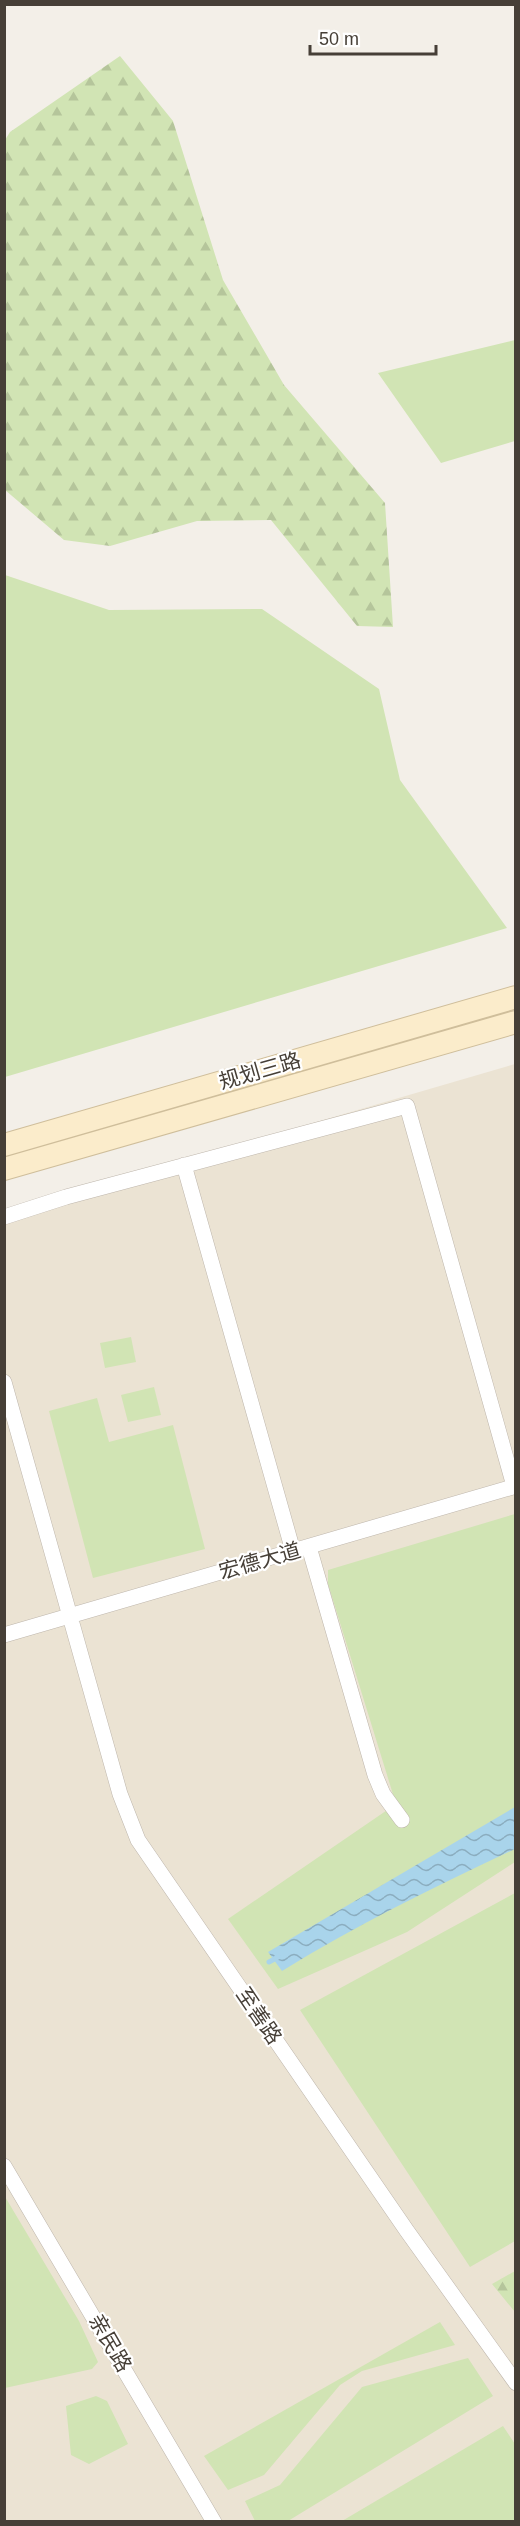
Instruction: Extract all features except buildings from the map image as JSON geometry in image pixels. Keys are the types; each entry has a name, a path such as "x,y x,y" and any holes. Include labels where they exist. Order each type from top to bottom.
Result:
{"main road":[{"name":"规划三路","path":"4,1145 516,997"},
{"name":"规划三路","path":"4,1169 516,1022"}],"street":[{"path":"4,1217 66,1197 407,1106 515,1486"},
{"path":"184,1165 293,1551"},
{"name":"至善路","path":"4,1382 120,1794 138,1840 407,2231 516,2383"},
{"name":"宏德大道","path":"4,1635 515,1486"},
{"path":"309,1546 375,1775 383,1794 402,1820"},
{"name":"亲民路","path":"4,2166 214,2522"}],"shaded area":[{"path":"515,1064 515,2521 5,2522 5,1213"}],"green space":[{"path":"120,56 173,121 223,280 284,385 385,503 393,627 357,626 271,520 197,521 110,546 64,540 5,490 5,140 10,132"},
{"path":"515,340 515,441 441,463 378,373"},
{"path":"5,575 109,610 262,609 379,689 400,780 507,928 5,1077"},
{"path":"131,1337 136,1362 105,1368 100,1343"},
{"path":"154,1387 161,1415 128,1422 121,1395"},
{"path":"97,1398 109,1442 173,1425 205,1549 93,1578 49,1411"},
{"path":"515,1514 515,1862 407,1932 278,1989 228,1919 396,1804 328,1584 328,1570"},
{"path":"515,1893 515,2241 470,2267 300,2010"},
{"path":"4,2195 79,2321 98,2362 92,2369 5,2388"},
{"path":"515,2271 515,2312 492,2284"},
{"path":"440,2322 455,2345 362,2371 340,2385 264,2475 228,2490 204,2456"},
{"path":"468,2358 493,2396 288,2521 255,2521 245,2501 280,2485 362,2387"},
{"path":"96,2396 107,2401 128,2444 89,2464 71,2455 66,2406"},
{"path":"503,2426 515,2444 515,2521 342,2521"}],"water":[{"path":"515,1807 515,1849 397,1907 282,1971 268,1952"}],"waterway":[{"path":"269,1962 278,1957"}]}
